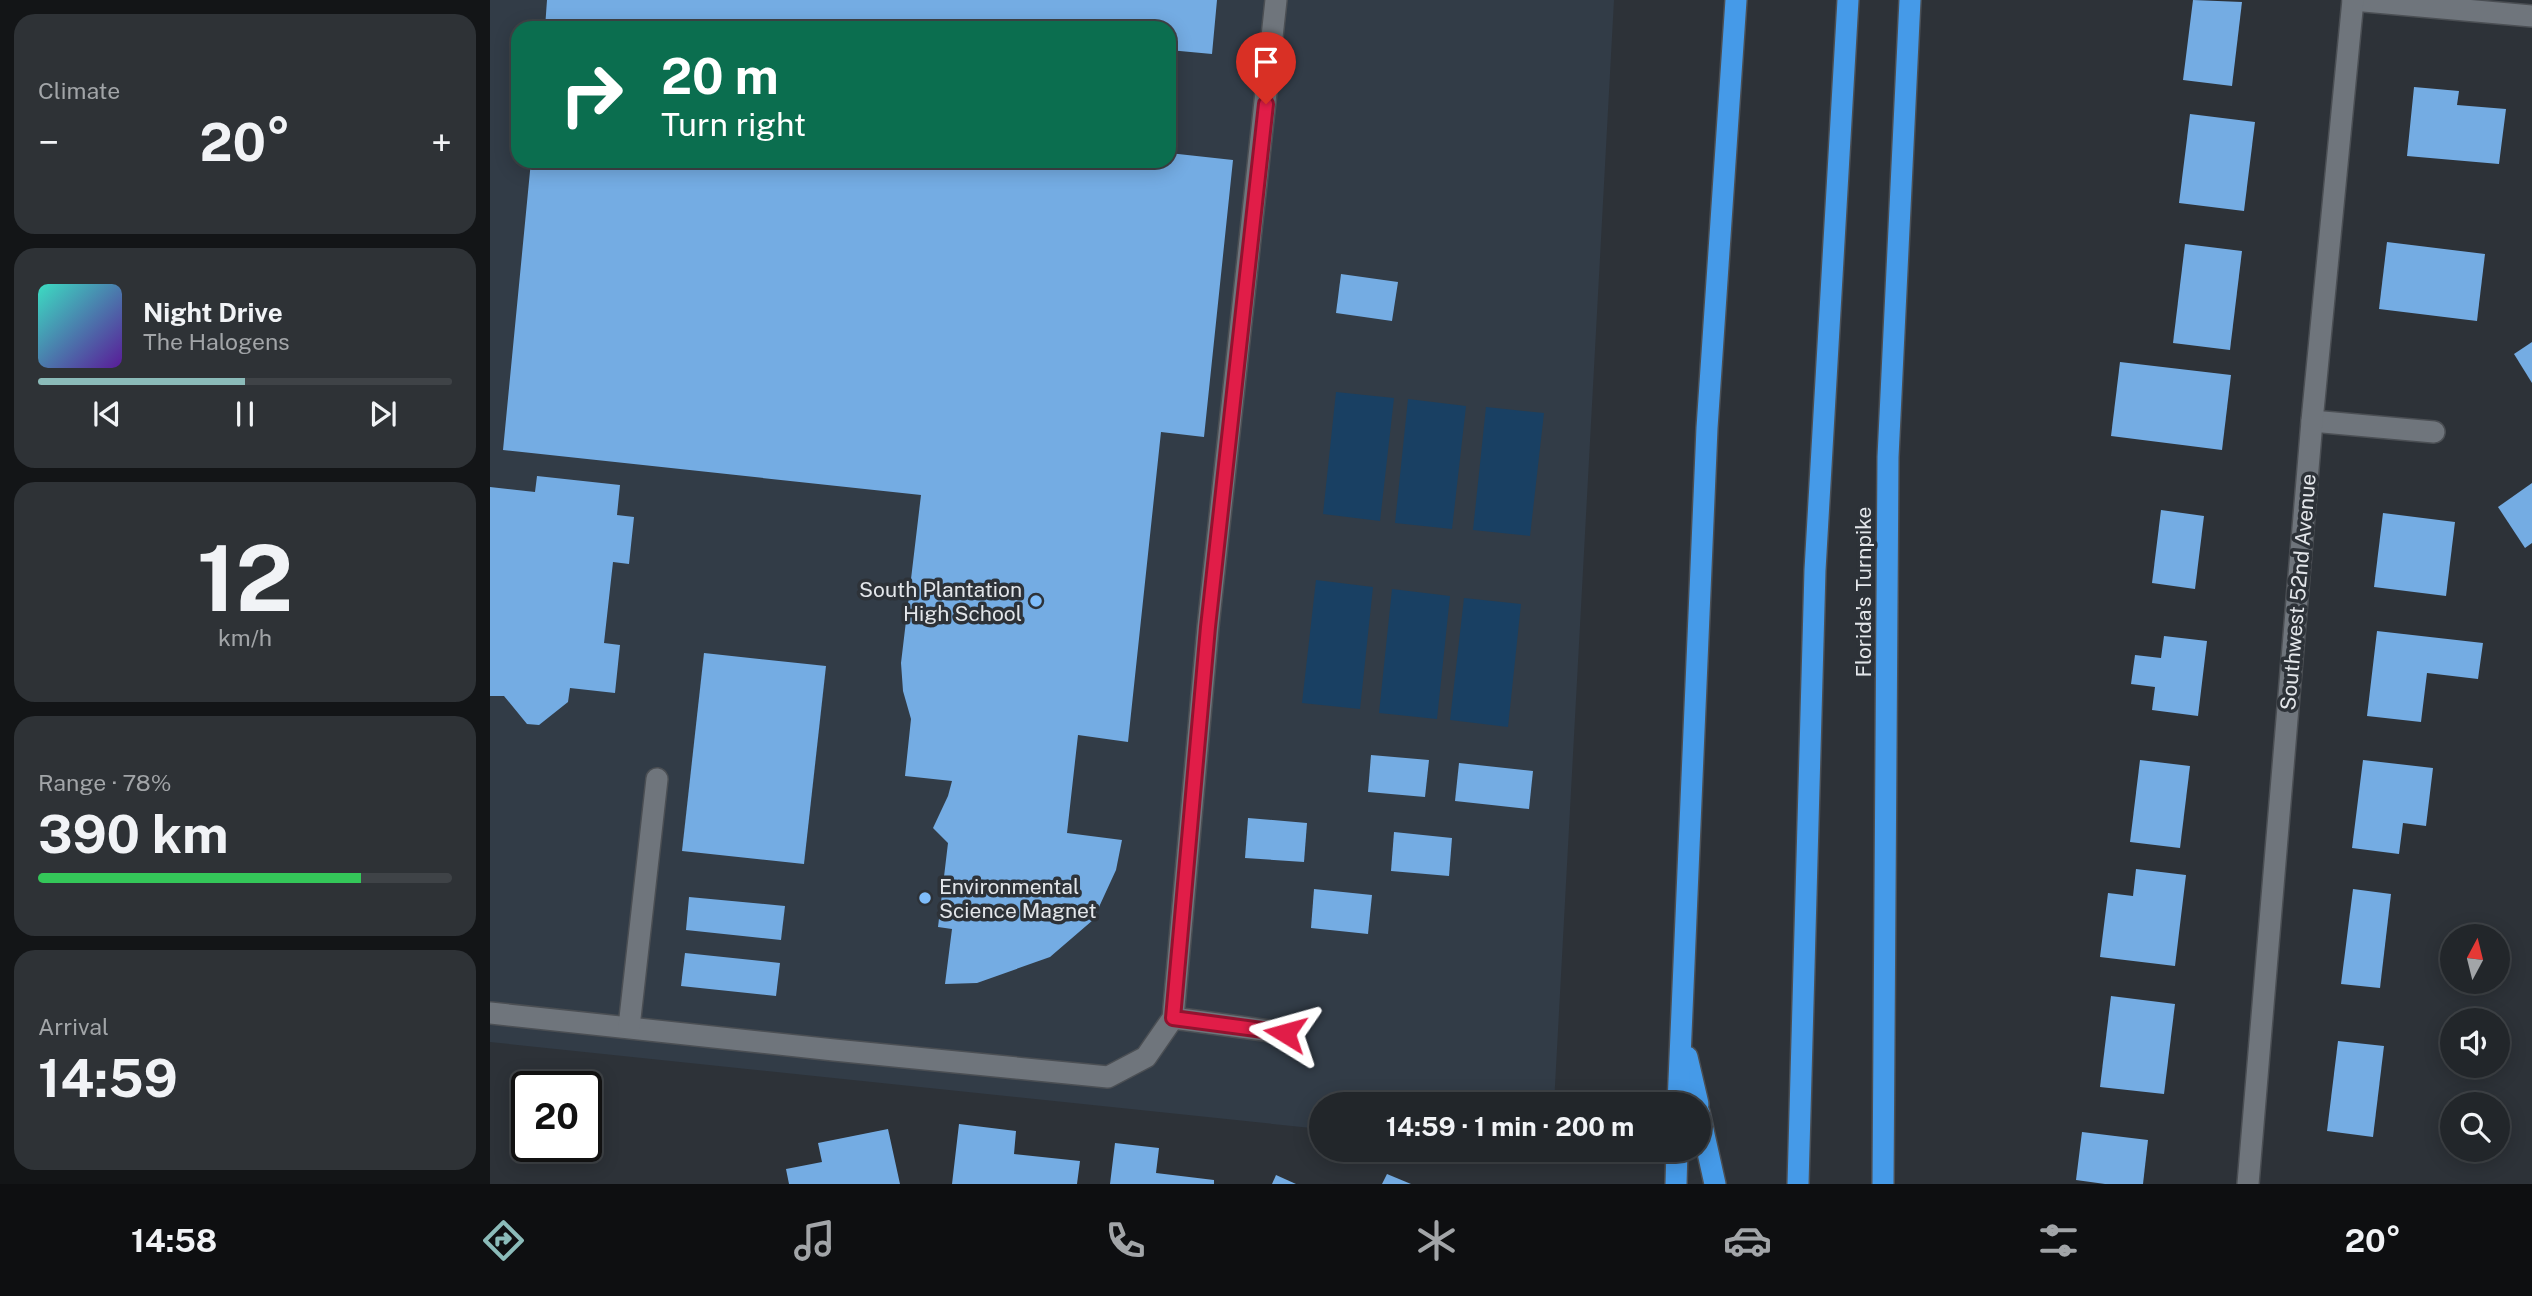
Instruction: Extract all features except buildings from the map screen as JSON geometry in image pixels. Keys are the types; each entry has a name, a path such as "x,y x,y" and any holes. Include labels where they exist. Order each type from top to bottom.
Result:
{"highway":[{"path":"1678,1092 1707,428 1736,0"},
{"path":"1798,1184 1815,570 1848,0"},
{"name":"Florida's Turnpike","path":"1883,1184 1888,457 1910,0"},
{"path":"1680,1024 1695,1092"},
{"path":"1676,1162 1676,1184"},
{"path":"1710,1162 1715,1184"}],"street":[{"path":"490,1013 1108,1077 1146,1057 1173,1018 1208,627 1276,0"},
{"path":"2353,0 2532,16"},
{"name":"Southwest 52nd Avenue","path":"2248,1184 2312,421 2353,0"},
{"path":"2312,421 2434,432"},
{"path":"629,1027 657,779"},
{"path":"1173,1018 1285,1033"}],"shaded area":[{"name":"South Plantation High School","path":"490,0 1614,0 1555,1092 1309,1092 1309,1128 490,1042"},
{"path":"1336,392 1394,398 1380,521 1323,514"},
{"path":"1408,399 1466,406 1452,529 1395,523"},
{"path":"1486,407 1544,413 1530,536 1473,530"},
{"path":"1316,580 1373,587 1360,709 1302,703"},
{"path":"1392,589 1450,596 1437,719 1379,713"},
{"path":"1464,598 1521,604 1508,727 1450,720"}],"place":[{"name":"South Plantation High School","path":"1036,601"},
{"name":"Environmental Science Magnet","path":"925,898"}],"route":[{"path":"1266,104 1208,627 1173,1018 1285,1033"}]}
